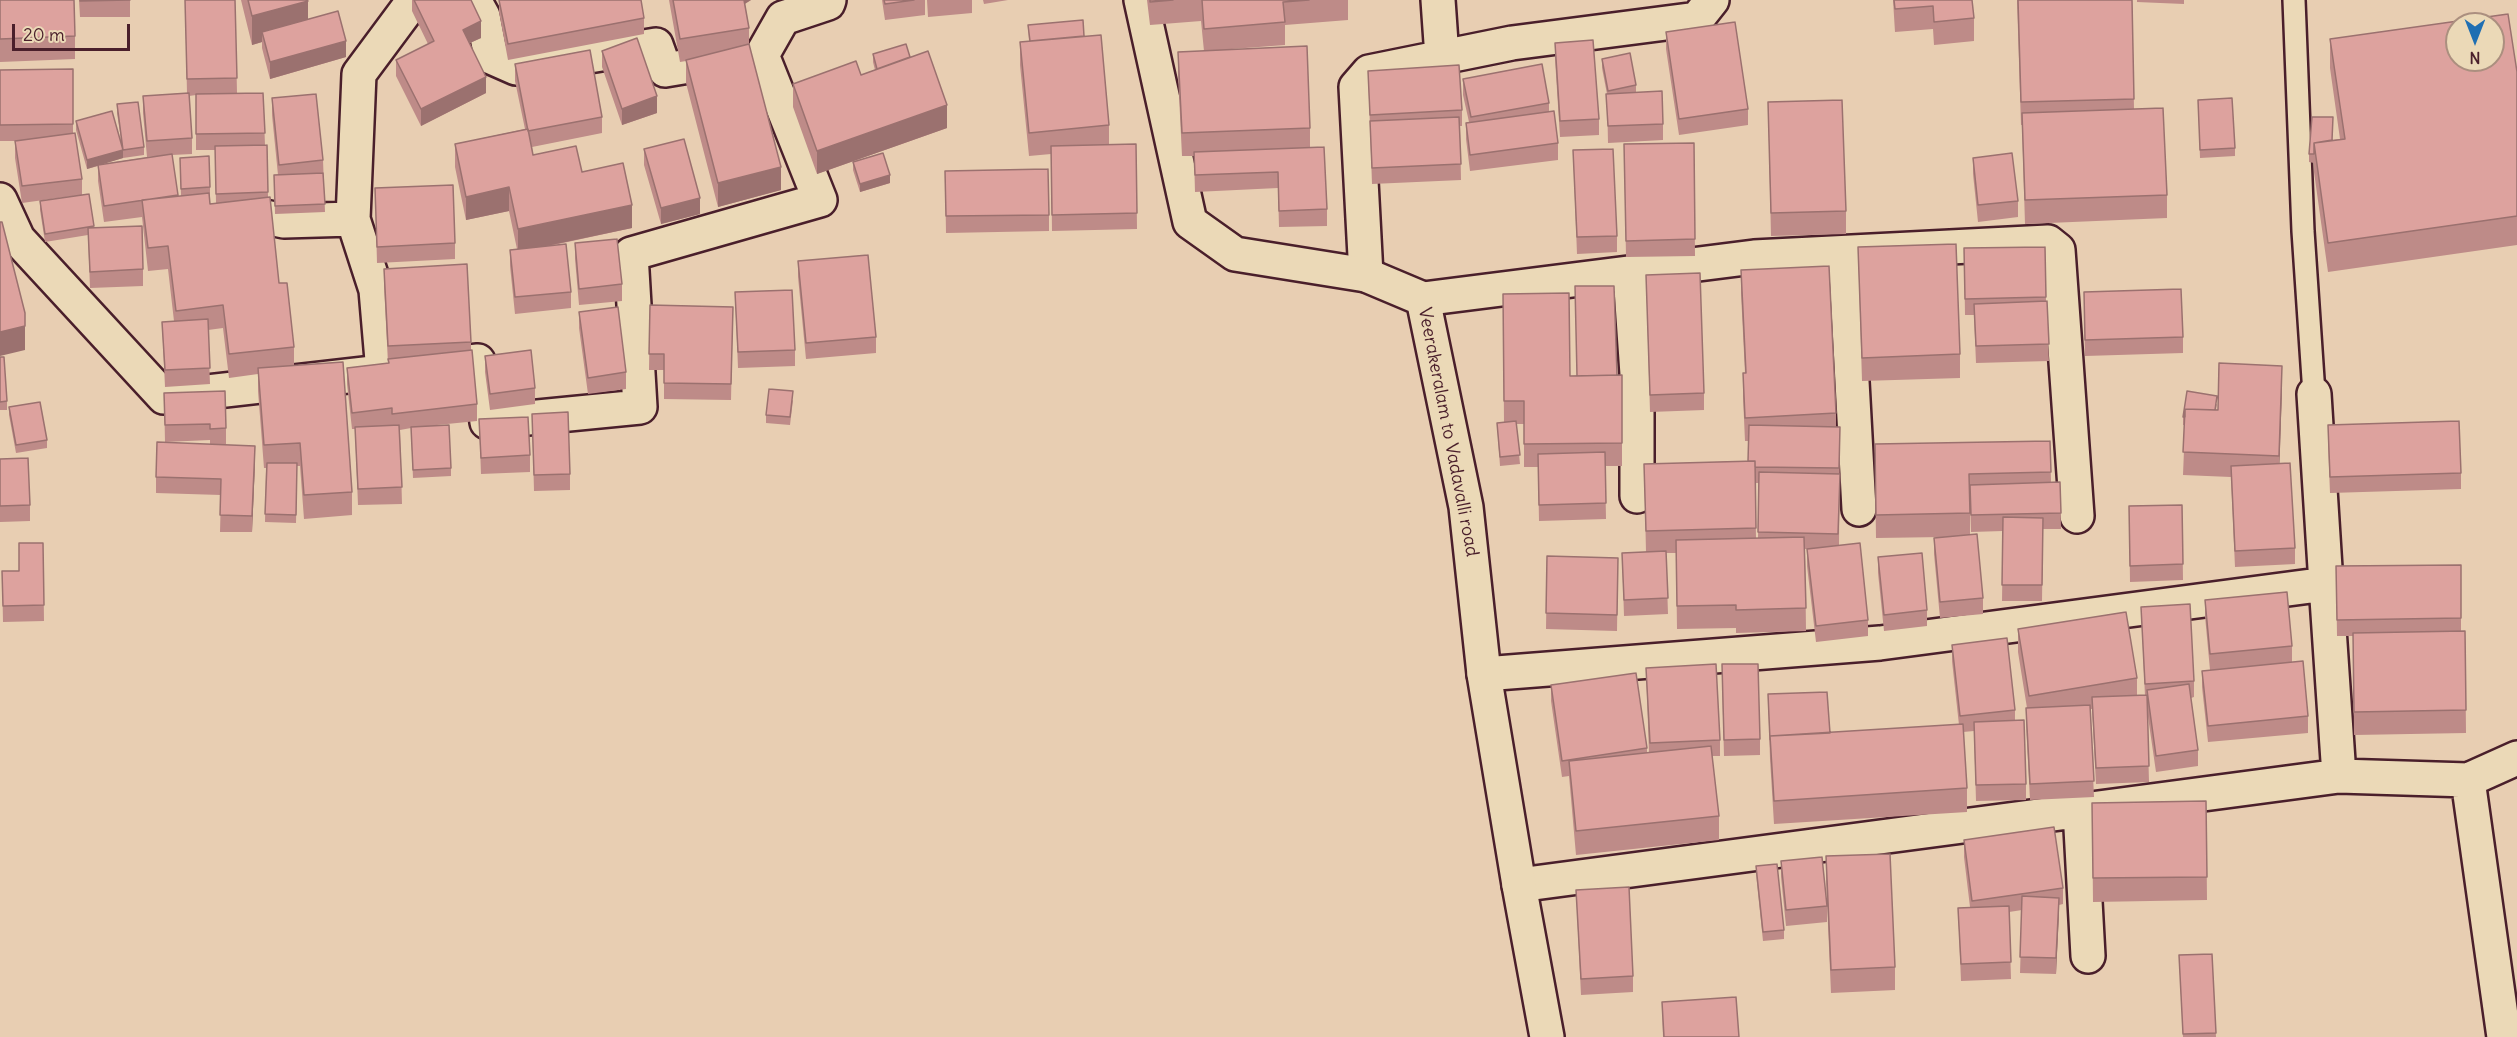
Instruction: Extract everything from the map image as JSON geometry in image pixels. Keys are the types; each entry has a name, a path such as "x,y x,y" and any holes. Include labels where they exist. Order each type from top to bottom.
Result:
{"street":[{"path":"383,372 376,290 353,219 359,74 414,0"},
{"path":"474,0 483,16 491,57 516,68 656,45 665,70 762,55"},
{"path":"762,55 783,18 828,3 829,0"},
{"name":"Veerakeralam to Vadavalli road","path":"1141,0 1190,222 1235,254 1366,275 1423,299 1466,507 1484,674 1547,1037"},
{"path":"1438,0 1442,57"},
{"path":"1366,275 1356,87 1369,72 1512,43 1697,19 1712,0"},
{"path":"0,200 18,238 164,397 478,361 487,422 640,407 632,254 820,200 762,55"},
{"path":"227,218 265,217 284,221 353,219"},
{"path":"1423,299 1754,258 2048,243 2058,250 2077,516"},
{"path":"1845,254 1859,509"},
{"path":"1630,274 1637,374 1637,496"},
{"path":"2314,394 2339,776"},
{"path":"1484,674 1880,643 2326,584"},
{"path":"1519,885 2339,776 2468,780 2517,758"},
{"path":"2468,780 2504,1037"},
{"path":"2080,810 2088,956"}],"lane":[{"path":"2294,0 2303,231 2314,394"}],"building":[{"path":"0,0 74,0 75,36 0,39"},
{"path":"80,0 130,0 80,1"},
{"path":"185,0 235,0 237,78 187,79"},
{"path":"248,0 307,0 308,1 252,16"},
{"path":"414,0 471,0 481,21 463,30 486,77 421,109 396,60 434,41"},
{"path":"499,0 641,0 644,18 508,44"},
{"path":"673,0 744,0 749,28 680,39"},
{"path":"884,0 914,0 885,4"},
{"path":"1150,0 1173,0 1150,2"},
{"path":"1202,0 1309,0 1283,2 1285,22 1204,29"},
{"path":"1894,0 1972,0 1974,18 1934,22 1933,6 1895,9"},
{"path":"2018,0 2132,0 2134,99 2021,102"},
{"path":"338,11 346,41 270,62 262,32"},
{"path":"2505,14 2508,14 2517,72 2517,216 2328,243 2314,143 2345,139 2330,39 2445,23 2445,72 2505,72"},
{"path":"1083,20 1084,36 1030,41 1028,25"},
{"path":"1735,22 1748,109 1679,119 1666,32"},
{"path":"1101,35 1109,125 1029,133 1020,42"},
{"path":"637,38 657,96 622,109 602,51"},
{"path":"1593,40 1599,119 1560,121 1555,43"},
{"path":"749,44 781,167 718,183 686,60"},
{"path":"906,44 910,57 877,69 873,54"},
{"path":"1307,46 1310,128 1182,133 1178,52"},
{"path":"590,50 602,117 528,131 515,64"},
{"path":"928,51 947,105 817,151 793,84 856,61 861,75"},
{"path":"1630,53 1636,85 1608,91 1602,59"},
{"path":"1542,64 1549,103 1471,117 1463,79"},
{"path":"1459,65 1462,110 1370,115 1368,71"},
{"path":"73,69 73,124 0,125 0,70"},
{"path":"1662,91 1663,124 1608,126 1606,94"},
{"path":"189,93 192,138 147,141 143,96"},
{"path":"263,93 265,133 196,134 196,94"},
{"path":"316,94 323,160 279,165 272,98"},
{"path":"2232,98 2235,148 2200,150 2198,100"},
{"path":"1842,100 1846,211 1771,213 1768,102"},
{"path":"138,102 144,147 123,150 117,104"},
{"path":"2163,108 2167,195 2025,200 2022,113"},
{"path":"112,111 123,150 87,160 76,121"},
{"path":"1554,111 1558,143 1470,155 1466,123"},
{"path":"1459,117 1461,164 1372,168 1370,121"},
{"path":"2312,117 2333,117 2332,140 2314,143 2314,154 2309,154"},
{"path":"528,129 533,155 576,146 582,172 623,163 632,205 518,229 509,187 466,197 455,144"},
{"path":"75,133 82,179 22,186 15,141"},
{"path":"684,139 700,198 661,208 644,149"},
{"path":"1694,143 1695,239 1626,241 1624,144"},
{"path":"1136,144 1137,213 1052,215 1051,146"},
{"path":"267,145 268,192 216,194 215,146"},
{"path":"1324,147 1327,209 1279,211 1278,172 1195,175 1194,152"},
{"path":"1613,149 1617,236 1577,237 1573,150"},
{"path":"883,153 890,175 860,184 853,162"},
{"path":"2012,153 2018,201 1978,205 1973,158"},
{"path":"172,154 178,195 104,206 98,165"},
{"path":"209,156 210,187 181,189 180,158"},
{"path":"1048,169 1049,215 946,216 945,171"},
{"path":"323,173 325,204 275,206 274,175"},
{"path":"453,185 455,243 377,247 375,188"},
{"path":"209,193 210,204 270,197 279,283 287,283 294,347 229,354 223,305 176,311 168,246 148,248 142,200"},
{"path":"89,194 94,226 45,234 40,201"},
{"path":"0,222 2,222 25,313 25,326 0,332"},
{"path":"142,226 143,269 90,272 88,228"},
{"path":"617,239 622,284 579,289 575,243"},
{"path":"566,244 571,292 515,297 510,250"},
{"path":"1956,244 1960,354 1862,358 1858,247"},
{"path":"2045,247 2046,297 1965,299 1964,248"},
{"path":"868,255 876,337 806,343 798,261"},
{"path":"467,264 471,342 388,346 384,269"},
{"path":"1829,266 1836,413 1745,418 1743,373 1746,373 1741,270"},
{"path":"1700,273 1704,393 1650,395 1646,275"},
{"path":"1575,286 1614,286 1617,375 1577,376"},
{"path":"2181,289 2183,337 2085,340 2084,292"},
{"path":"792,290 795,350 738,352 735,292"},
{"path":"1569,293 1570,376 1622,375 1622,443 1524,444 1524,401 1504,401 1503,294"},
{"path":"2047,301 2049,344 1976,346 1974,304"},
{"path":"650,305 733,307 731,384 664,383 664,354 649,354"},
{"path":"618,307 626,372 588,378 579,312"},
{"path":"208,319 210,368 165,370 162,322"},
{"path":"472,350 477,404 392,414 392,408 352,413 347,368 389,363 388,359"},
{"path":"531,350 535,388 490,394 485,356"},
{"path":"0,357 4,357 7,401 0,402"},
{"path":"343,362 352,492 304,495 300,443 264,445 258,368"},
{"path":"2219,363 2282,366 2279,456 2183,452 2185,409 2218,410"},
{"path":"769,389 793,391 790,417 766,415"},
{"path":"225,391 226,428 210,429 210,424 165,425 164,393"},
{"path":"2187,391 2217,396 2215,410 2185,409 2185,417 2183,417"},
{"path":"40,402 47,440 16,445 9,407"},
{"path":"568,412 570,474 534,475 532,414"},
{"path":"528,417 530,455 481,458 479,419"},
{"path":"1516,421 1520,455 1500,457 1497,423"},
{"path":"2459,421 2461,473 2330,477 2328,425"},
{"path":"399,425 402,487 358,489 355,427"},
{"path":"449,425 451,468 413,470 411,427"},
{"path":"1749,425 1840,427 1839,468 1755,467 1755,461 1748,461"},
{"path":"2050,441 2051,472 1969,474 1970,513 1876,515 1875,444"},
{"path":"157,442 255,446 252,516 220,515 221,479 156,477"},
{"path":"1605,452 1606,503 1539,505 1538,454"},
{"path":"28,458 30,505 0,506 0,459"},
{"path":"1755,461 1756,528 1646,531 1644,464"},
{"path":"267,463 297,463 296,515 265,514"},
{"path":"2290,463 2295,548 2235,551 2231,466"},
{"path":"1759,472 1840,474 1838,534 1758,532"},
{"path":"2060,482 2061,513 1971,515 1970,485"},
{"path":"2182,505 2183,564 2130,566 2129,506"},
{"path":"2003,517 2043,518 2042,585 2002,585"},
{"path":"1977,534 1983,598 1940,602 1934,538"},
{"path":"1804,537 1806,608 1736,610 1736,605 1677,606 1676,540"},
{"path":"19,543 43,543 44,605 3,606 2,571 19,571"},
{"path":"1860,543 1868,620 1816,626 1807,549"},
{"path":"1666,551 1668,598 1624,600 1622,553"},
{"path":"1922,553 1927,610 1884,615 1878,557"},
{"path":"1547,556 1618,558 1617,615 1546,613"},
{"path":"2461,565 2461,618 2337,620 2336,566"},
{"path":"2287,592 2292,646 2210,654 2205,600"},
{"path":"2190,604 2194,681 2145,684 2141,607"},
{"path":"2126,612 2137,678 2029,696 2018,629"},
{"path":"2465,631 2466,710 2354,712 2353,633"},
{"path":"2007,638 2015,710 1960,716 1952,645"},
{"path":"2303,661 2308,716 2208,726 2202,671"},
{"path":"1716,664 1720,740 1650,743 1646,668"},
{"path":"1722,664 1758,664 1760,739 1724,740"},
{"path":"1636,673 1647,748 1562,761 1551,685"},
{"path":"2189,684 2198,750 2156,756 2147,690"},
{"path":"1827,692 1830,733 1770,736 1770,740 1768,694"},
{"path":"2147,695 2149,766 2096,768 2092,697"},
{"path":"2090,705 2094,781 2030,784 2026,708"},
{"path":"2024,720 2026,784 1976,785 1974,722"},
{"path":"1963,724 1967,788 1774,801 1770,736"},
{"path":"1711,746 1719,816 1576,831 1569,761"},
{"path":"2206,801 2207,877 2093,878 2092,803"},
{"path":"2054,827 2063,888 1972,901 1964,840"},
{"path":"1890,854 1895,967 1831,970 1826,856"},
{"path":"1822,857 1827,906 1786,910 1781,861"},
{"path":"1777,864 1784,930 1763,932 1756,866"},
{"path":"1629,887 1633,976 1581,979 1576,890"},
{"path":"2022,896 2059,898 2056,958 2020,957"},
{"path":"2009,906 2011,962 1961,964 1958,908"},
{"path":"2212,954 2216,1033 2183,1034 2179,955"},
{"path":"1736,997 1739,1037 1664,1037 1662,1002"}]}
